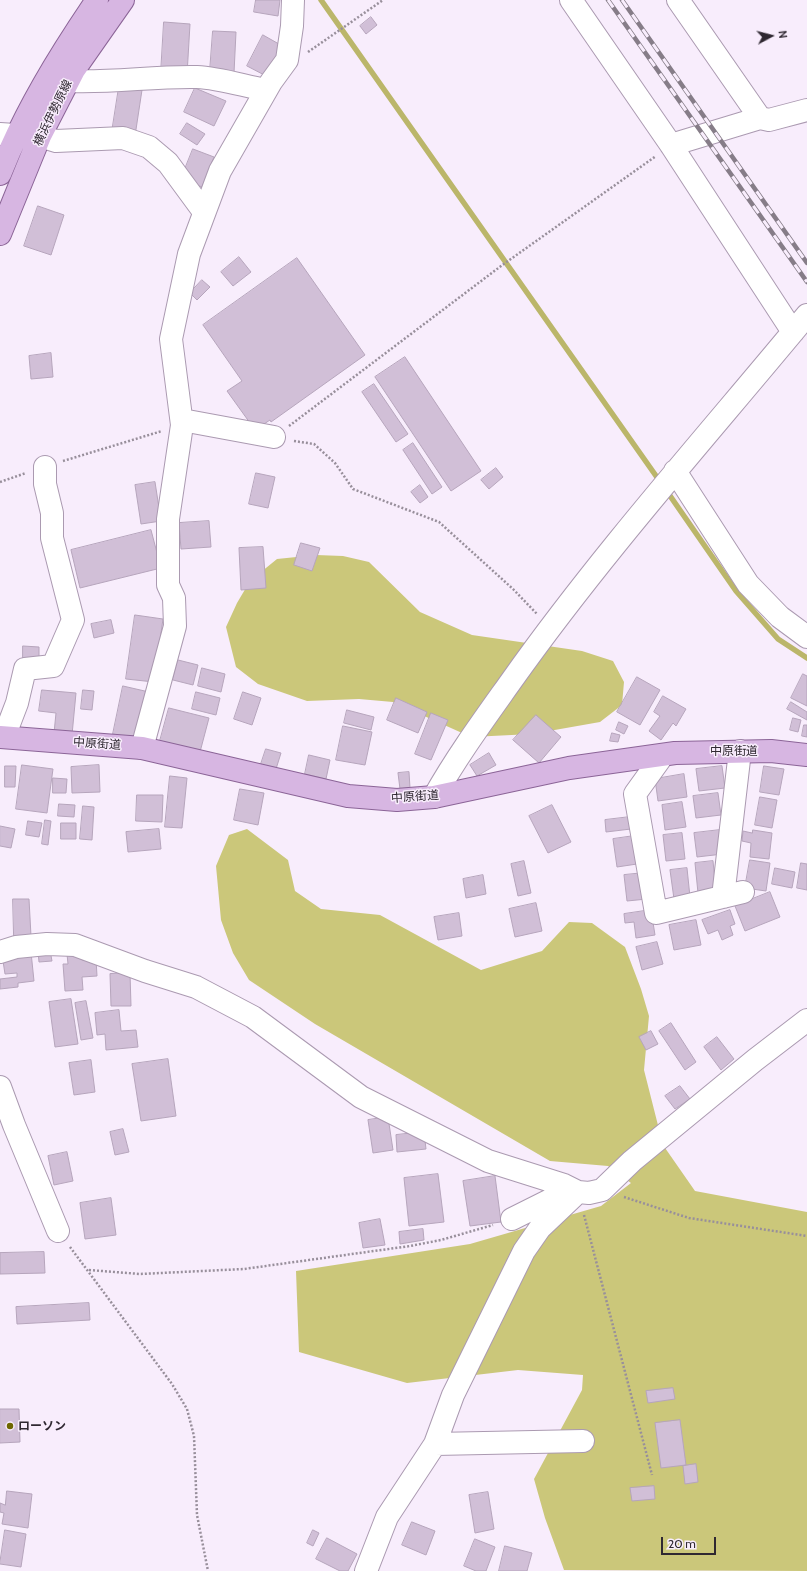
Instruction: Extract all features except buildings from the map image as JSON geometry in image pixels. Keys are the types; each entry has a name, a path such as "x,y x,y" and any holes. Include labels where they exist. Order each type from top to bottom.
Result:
{"main road":[{"name":"横浜伊勢原線","path":"0,174 8,134 97,0"},
{"name":"横浜伊勢原線","path":"0,234 40,136 74,70 123,0"},
{"name":"中原街道","path":"2,737 142,748 348,796 398,800 434,797 569,768 663,754 711,751 771,751 807,755"}],"street":[{"path":"142,748 175,626 174,598 168,585 168,519 182,422 171,339 189,254 220,171 266,90 287,60 292,26 292,0"},
{"path":"571,0 671,145 793,332"},
{"path":"678,0 760,118"},
{"path":"69,80 105,82 152,77 199,77 266,90"},
{"path":"671,145 760,118 769,120 807,110"},
{"path":"40,136 56,140 123,138 149,147 168,163 204,212"},
{"path":"434,797 450,768 550,627 669,479 807,315"},
{"path":"182,422 274,437"},
{"path":"2,737 17,703 25,670 53,666 73,620 52,538 52,513 45,484 45,467"},
{"path":"669,479 748,584 780,617 807,637"},
{"path":"663,754 635,794 656,913 733,894 740,751"},
{"path":"0,952 39,945 75,945 196,987 253,1017 361,1097 488,1160 564,1185 578,1192"},
{"path":"512,1219 560,1195 578,1192 589,1193 602,1190 612,1178 644,1151 755,1060 807,1020"},
{"path":"0,1087 14,1126 58,1231"},
{"path":"366,1571 387,1517 435,1444 453,1395 524,1251 540,1228 578,1192"},
{"path":"435,1444 583,1441"}],"path":[{"path":"287,60 311,51 383,0"},
{"path":"274,437 501,266 671,145"},
{"path":"0,482 182,422"},
{"path":"274,437 314,444 336,464 353,489 439,522 513,589 550,627"},
{"path":"602,1190 689,1218 807,1236"},
{"path":"578,1192 652,1476"},
{"path":"89,1270 140,1274 244,1269 418,1245 441,1240 512,1219"},
{"path":"58,1231 89,1270 172,1384 187,1409 194,1436 197,1515 208,1571"}],"shaded area":[{"path":"316,555 343,556 369,562 420,612 472,635 582,651 613,661 624,682 622,705 600,722 532,734 471,737 393,702 359,699 307,701 258,684 236,667 226,627 237,603 250,581 277,559"},
{"path":"247,829 288,860 295,891 321,909 380,915 481,970 542,951 569,922 592,923 625,947 641,989 649,1016 644,1070 663,1145 695,1191 807,1212 807,1571 564,1570 545,1518 534,1479 582,1390 583,1375 518,1370 407,1383 299,1352 296,1271 470,1244 601,1206 631,1183 608,1166 550,1161 315,1024 249,980 233,953 221,920 216,866 229,835"}],"waterway":[{"path":"321,0 661,483"},
{"path":"666,490 736,591 778,639 807,658"}],"railway":[{"path":"608,0 807,282"},
{"path":"622,0 807,263"}],"place":[{"name":"ローソン","path":"10,1426"}]}
